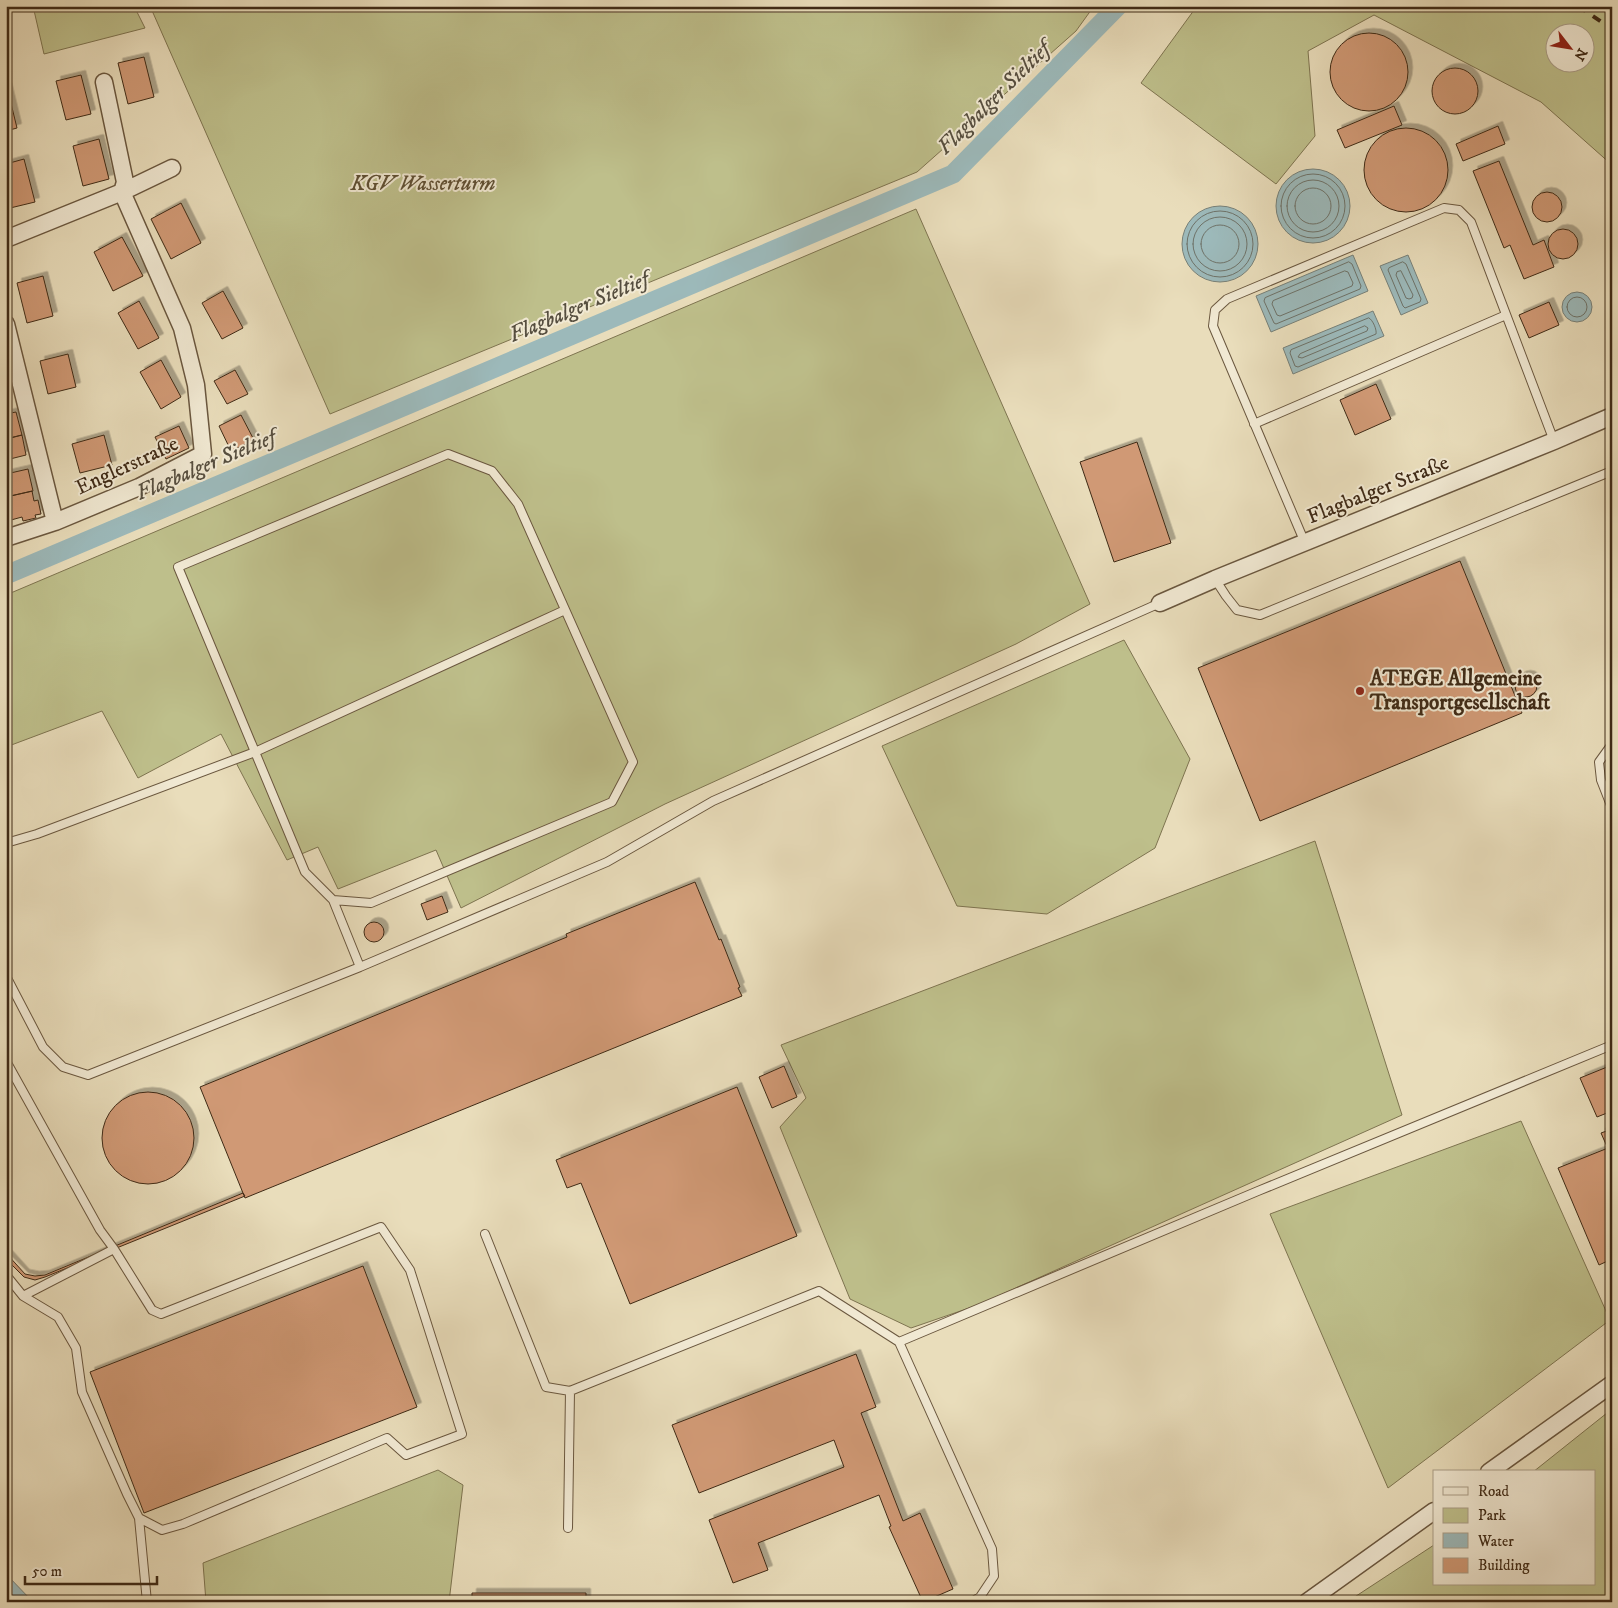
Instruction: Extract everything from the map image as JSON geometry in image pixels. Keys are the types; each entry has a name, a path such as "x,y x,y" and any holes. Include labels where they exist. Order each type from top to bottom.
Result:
{"street":[{"name":"Englerstraße","path":"6,538 55,522 139,487 203,454 196,385 182,328 122,192 125,182 104,82"},
{"path":"6,239 122,192 172,168"},
{"path":"6,324 55,522"},
{"name":"Flagbalger Straße","path":"1160,603 1612,416"},
{"path":"1492,1470 1612,1384"},
{"path":"1307,1602 1433,1512"}],"lane":[{"path":"1305,543 1213,326 1215,310 1227,299 1444,208 1459,210 1471,222 1554,441"},
{"path":"1254,424 1506,315"},
{"path":"333,900 371,903 612,802 633,762 518,504 492,470 448,454 178,567 305,872 333,900 360,967"},
{"path":"1215,579 1237,610 1260,615 1612,471"},
{"path":"6,976 43,1047 63,1067 88,1075 360,967 608,862 713,801 1160,603"},
{"path":"6,843 37,834 255,752 565,610"},
{"path":"1612,744 1599,762 1601,780 1612,808"},
{"path":"900,1342 1258,1191 1612,1045"},
{"path":"6,1061 100,1230 152,1310 161,1314 380,1227 410,1270 462,1434 406,1455 387,1438 183,1524 162,1530 139,1518"},
{"path":"485,1234 546,1387 570,1390 818,1290 900,1342 992,1549 994,1576 980,1596 972,1602"},
{"path":"23,1296 114,1249"},
{"path":"6,1275 23,1296 58,1317 76,1348 82,1392 139,1518 147,1602"},
{"path":"568,1528 570,1390"}],"green space":[{"path":"33,6 134,6 145,28 44,54"},
{"name":"KGV Wasserturm","path":"150,6 1094,6 1076,31 917,172 330,414"},
{"path":"1197,6 1612,6 1612,165 1541,102 1374,15 1308,51 1315,136 1276,184 1141,83"},
{"path":"916,209 1090,604 1016,644 665,804 461,908 436,850 338,889 318,847 287,860 221,734 138,778 102,711 6,747 6,595"},
{"path":"1124,640 1190,759 1155,848 1047,914 957,906 882,746"},
{"path":"1315,841 1402,1115 978,1305 911,1328 850,1299 780,1127 806,1098 781,1045"},
{"path":"1521,1121 1610,1320 1388,1488 1270,1214"},
{"path":"1612,1409 1612,1602 1347,1602 1433,1546 1433,1586 1596,1586 1596,1470 1536,1470"},
{"path":"438,1470 463,1485 449,1602 206,1602 203,1563"}],"water":[{"path":"1313,169 1334,175 1344,185 1350,206 1344,227 1334,237 1313,243 1292,237 1282,227 1276,206 1282,185 1292,175"},
{"path":"1213,206 1227,206 1241,212 1252,223 1258,237 1255,259 1247,271 1227,282 1213,282 1199,276 1188,265 1182,251 1182,237 1188,223 1199,212"},
{"path":"1353,255 1368,291 1271,332 1256,296"},
{"path":"1408,255 1428,303 1401,315 1380,266"},
{"path":"1577,292 1588,296 1592,307 1588,318 1577,322 1566,318 1562,307 1566,296"},
{"path":"1373,311 1384,336 1293,374 1283,348"},
{"path":"6,1574 33,1602 6,1602"}],"building":[{"path":"1369,33 1384,36 1396,45 1405,57 1408,72 1405,87 1396,99 1384,108 1369,111 1354,108 1342,99 1333,87 1330,72 1333,57 1342,45 1354,36"},
{"path":"144,57 154,97 128,104 118,63"},
{"path":"1451,68 1459,68 1468,72 1474,78 1478,91 1474,104 1468,110 1459,114 1451,114 1442,110 1436,104 1432,95 1432,87 1436,78 1442,72"},
{"path":"81,75 91,114 66,120 56,81"},
{"path":"6,87 17,128 6,131"},
{"path":"1394,106 1402,125 1345,148 1337,130"},
{"path":"1498,126 1505,144 1463,161 1456,144"},
{"path":"1406,128 1422,131 1436,140 1445,154 1448,170 1445,186 1436,200 1422,209 1406,212 1390,209 1376,200 1367,186 1364,170 1367,154 1376,140 1390,131"},
{"path":"99,139 109,179 83,186 73,146"},
{"path":"24,159 35,202 6,209 6,164"},
{"path":"1499,161 1533,245 1544,240 1554,267 1524,279 1510,245 1504,248 1473,171"},
{"path":"1547,192 1553,193 1561,201 1561,213 1553,221 1547,222 1541,221 1533,213 1532,207 1533,201 1541,193"},
{"path":"181,203 201,243 171,259 151,219"},
{"path":"1563,229 1569,230 1577,238 1577,250 1569,258 1563,259 1557,258 1549,250 1548,244 1549,238 1557,230"},
{"path":"122,237 143,276 113,291 94,252"},
{"path":"43,276 53,316 27,323 17,283"},
{"path":"223,291 243,328 222,339 202,303"},
{"path":"139,301 159,338 138,349 118,313"},
{"path":"1549,302 1559,325 1529,338 1519,315"},
{"path":"68,354 76,387 48,394 40,361"},
{"path":"161,360 181,397 161,409 140,372"},
{"path":"235,370 248,394 227,404 214,381"},
{"path":"1376,384 1391,419 1355,435 1340,400"},
{"path":"16,412 22,435 6,439 6,414"},
{"path":"241,415 254,440 231,451 219,426"},
{"path":"179,426 189,448 166,459 155,437"},
{"path":"22,435 26,455 6,460 6,439"},
{"path":"104,435 112,465 80,473 72,444"},
{"path":"1137,442 1171,543 1114,562 1080,462"},
{"path":"28,469 33,491 6,497 6,474"},
{"path":"32,491 34,501 38,500 41,514 35,515 36,518 23,521 22,517 11,520 6,497"},
{"name":"ATEGE Allgemeine Transportgesellschaft","path":"1460,561 1522,713 1260,821 1198,668"},
{"path":"1522,675 1530,675 1537,682 1537,690 1530,697 1522,697 1515,690 1515,682"},
{"path":"695,882 719,940 721,939 742,996 245,1198 200,1087 567,937 566,934"},
{"path":"442,896 448,912 427,920 421,904"},
{"path":"374,922 381,925 384,932 381,939 374,942 367,939 364,932 367,925"},
{"path":"1612,1065 1612,1111 1597,1117 1580,1078"},
{"path":"784,1066 797,1097 772,1108 759,1077"},
{"path":"737,1087 797,1236 630,1304 581,1183 567,1188 556,1160"},
{"path":"148,1092 165,1096 180,1106 190,1121 194,1138 190,1155 180,1170 165,1180 148,1184 131,1180 116,1170 106,1155 102,1138 106,1121 116,1106 131,1096"},
{"path":"1612,1129 1612,1158 1601,1133"},
{"path":"1608,1148 1612,1158 1612,1259 1599,1265 1558,1168"},
{"path":"243,1193 245,1196 35,1280 24,1277 6,1259 6,1253 25,1274 45,1275"},
{"path":"363,1266 417,1407 144,1513 90,1372"},
{"path":"856,1354 876,1407 861,1413 903,1521 920,1513 953,1589 923,1602 889,1527 891,1526 879,1495 758,1543 768,1570 733,1583 709,1520 844,1467 834,1440 699,1493 672,1425"},
{"path":"472,1593 586,1593 586,1602 472,1602"}],"waterway":[{"name":"Flagbalger Sieltief","path":"6,575 953,174 1118,6"}],"railway":[{"path":"1578,6 1612,29"}],"place":[{"name":"ATEGE Allgemeine Transportgesellschaft","path":"1360,691"}]}
